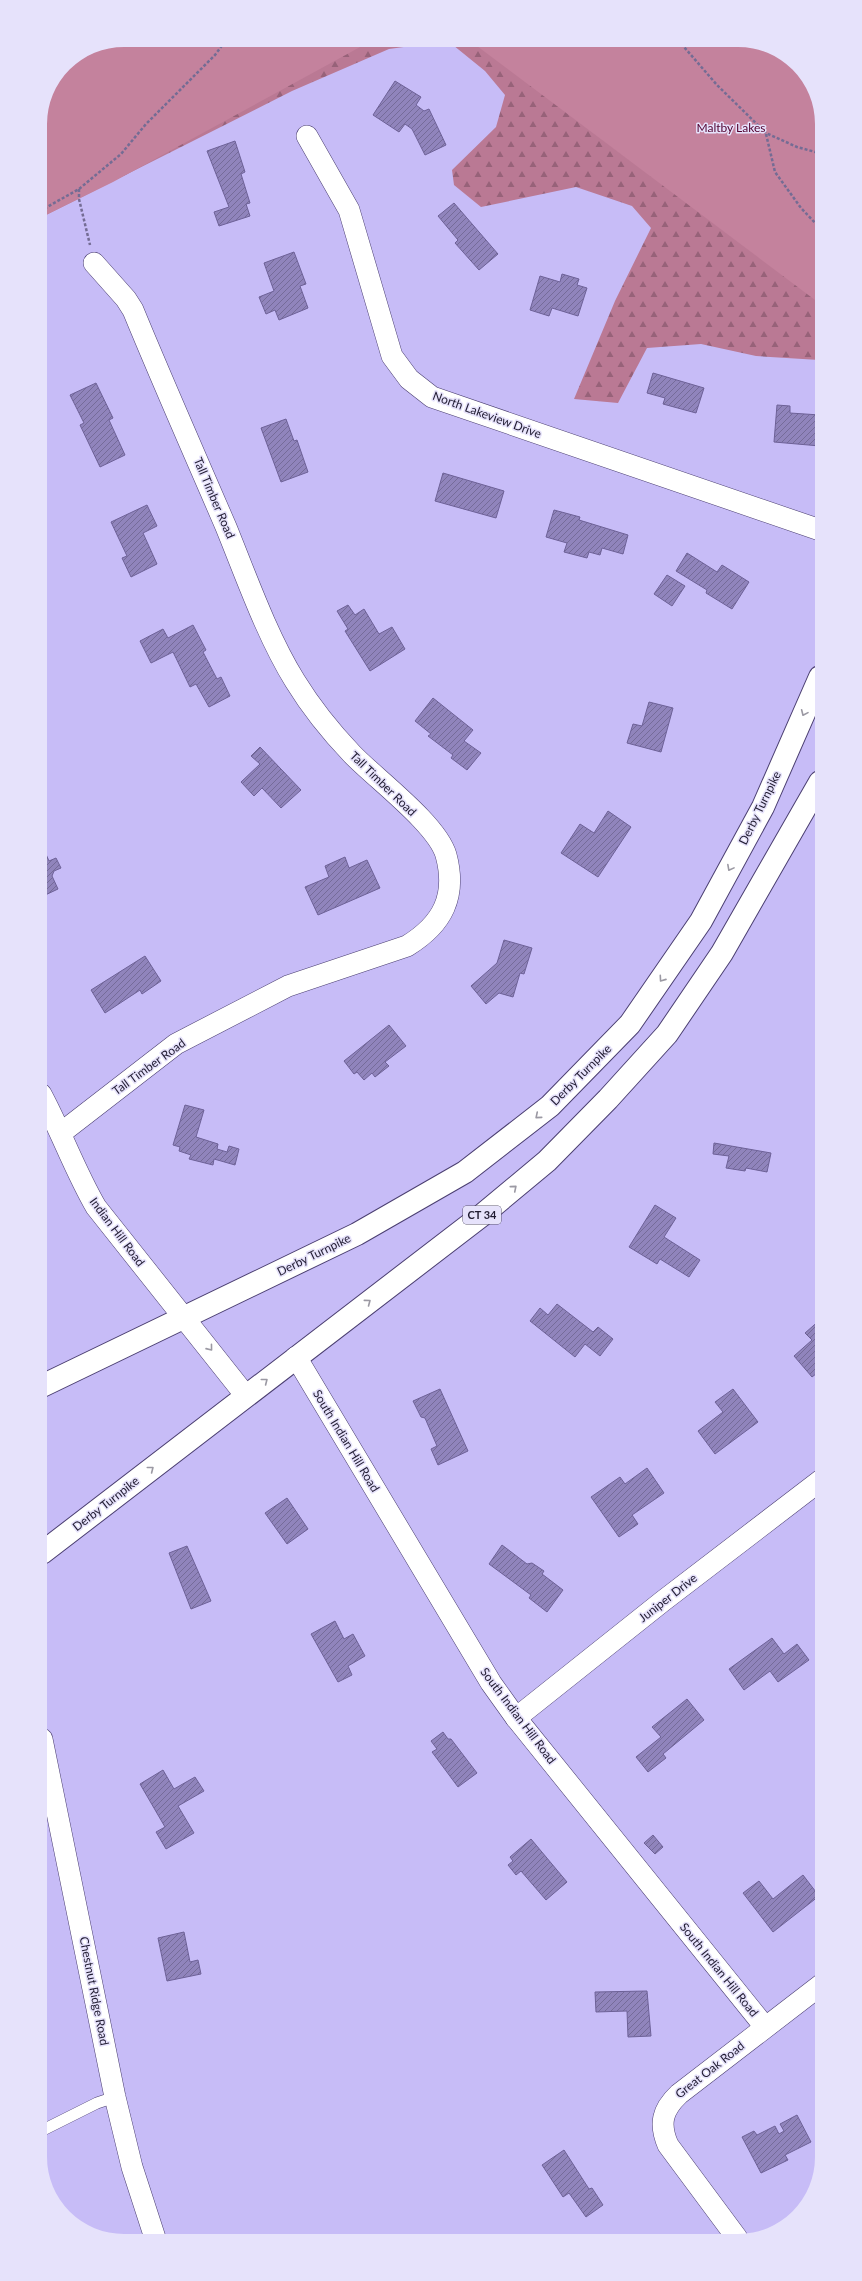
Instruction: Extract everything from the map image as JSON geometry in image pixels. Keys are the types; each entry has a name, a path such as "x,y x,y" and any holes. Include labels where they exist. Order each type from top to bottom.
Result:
{"highway":[{"name":"Derby Turnpike","path":"47,1384 357,1234 465,1172 529,1124 597,1060 630,1024 701,921 763,806 815,688"},
{"name":"Derby Turnpike","path":"47,1549 480,1216 546,1161 608,1099 667,1034 722,953 815,791"}],"street":[{"name":"North Lakeview Drive","path":"307,136 349,210 392,356 408,379 432,397 815,528"},
{"name":"Tall Timber Road","path":"62,1133 176,1044 288,986 408,946 425,935 438,919 450,897 450,876 445,853 434,833 353,755 323,721 295,680 254,594 133,310 126,299 94,263"},
{"name":"Indian Hill Road","path":"47,1104 62,1133 84,1185 96,1207 185,1318"},
{"path":"185,1318 246,1396"},
{"name":"South Indian Hill Road","path":"296,1357 491,1683 516,1718 765,2027"},
{"name":"Juniper Drive","path":"516,1718 663,1601 815,1485"},
{"name":"Chestnut Ridge Road","path":"47,1764 115,2097 132,2167 154,2234"},
{"name":"Great Oak Road","path":"734,2234 672,2153 664,2137 662,2121 667,2106 679,2094 815,1989"}],"lane":[{"path":"47,2128 97,2103 115,2097"}],"path":[{"path":"47,207 79,189 121,154 146,124 215,55 221,47"},
{"path":"684,47 717,85 766,133 797,147 815,152"},
{"path":"766,133 775,172 801,208 815,223"},
{"path":"79,189 79,199 94,263"}],"green space":[{"path":"124,47 404,47 389,49 292,91 47,214 47,119 50,104 53,94 60,81 73,66 85,57 99,51"},
{"path":"124,47 360,47 113,182 47,215 47,119 50,104 53,94 60,81 73,66 85,57 99,51"},
{"path":"455,47 743,47 763,51 781,60 793,69 809,94 815,124 815,360 756,356 701,344 647,348 618,403 574,399 615,301 651,228 632,206 576,187 481,207 454,185 452,170 496,127 505,95 485,71"},
{"name":"Maltby Lakes","path":"478,47 743,47 763,51 781,60 793,69 809,94 815,124 815,300"}],"building":[{"path":"395,81 421,97 416,105 424,111 429,109 446,145 425,155 412,129 405,124 399,132 373,115"},
{"path":"235,141 245,172 241,174 250,203 246,204 250,216 219,226 214,212 229,207 207,151"},
{"path":"454,203 498,254 479,270 455,243 458,240 438,216"},
{"path":"294,252 306,284 300,286 308,308 279,320 275,310 266,314 259,297 274,291 264,263"},
{"path":"562,274 579,279 577,285 587,288 578,316 552,308 549,316 530,310 540,276 560,282"},
{"path":"653,373 704,388 696,413 663,404 665,398 647,393"},
{"path":"96,383 113,418 109,420 125,455 100,467 80,425 84,423 70,395"},
{"path":"777,405 790,406 790,413 815,415 815,446 774,442"},
{"path":"286,419 294,441 297,440 308,472 281,482 261,428"},
{"path":"443,473 504,491 496,518 435,501"},
{"path":"147,505 157,526 143,533 157,564 131,577 122,558 127,556 111,522"},
{"path":"554,510 580,517 579,520 628,535 623,554 602,548 600,555 589,552 587,558 564,552 567,543 546,537"},
{"path":"687,553 717,572 722,565 749,582 732,609 706,593 707,590 676,571"},
{"path":"667,575 685,586 672,606 654,594"},
{"path":"348,605 355,615 364,609 379,634 392,627 405,649 370,671 345,631 348,629 337,611"},
{"path":"193,625 206,650 203,652 217,679 221,677 230,696 209,707 196,684 190,687 173,652 151,663 140,641 163,629 168,638"},
{"path":"433,698 473,730 464,741 481,753 467,770 451,758 453,755 428,736 431,734 415,721"},
{"path":"649,702 673,708 661,752 627,743 633,724 642,726"},
{"path":"260,747 301,790 281,808 262,788 254,796 241,782 260,764 251,756"},
{"path":"608,811 631,827 598,877 561,853 580,824 594,833"},
{"path":"47,856 49,861 56,858 61,868 54,871 52,876 58,889 47,894"},
{"path":"345,857 349,868 367,860 380,888 318,915 305,887 329,877 325,866"},
{"path":"504,940 532,948 524,974 520,973 513,997 499,993 486,1004 471,986 497,963"},
{"path":"145,956 161,981 142,994 140,990 105,1013 91,990"},
{"path":"389,1025 406,1046 385,1062 389,1066 375,1077 372,1073 364,1080 357,1072 354,1074 344,1061"},
{"path":"185,1105 204,1110 196,1137 218,1144 217,1149 227,1152 229,1146 239,1149 235,1165 214,1159 213,1165 189,1159 191,1155 179,1151 180,1147 173,1145"},
{"path":"714,1143 771,1153 767,1172 746,1168 745,1171 726,1168 729,1156 713,1154"},
{"path":"655,1205 676,1218 664,1237 700,1260 689,1277 660,1259 657,1264 629,1247"},
{"path":"557,1304 593,1332 598,1327 613,1339 600,1356 585,1344 575,1357 530,1321 540,1308 548,1315"},
{"path":"815,1324 815,1375 812,1377 794,1356 812,1340 805,1333"},
{"path":"440,1389 468,1451 438,1465 431,1449 437,1446 425,1418 421,1417 413,1401"},
{"path":"733,1389 758,1422 715,1454 698,1431 723,1412 715,1402"},
{"path":"647,1468 664,1493 632,1515 638,1524 619,1537 591,1497 620,1477 625,1484"},
{"path":"287,1498 308,1529 287,1544 265,1513"},
{"path":"502,1545 527,1564 532,1563 544,1571 542,1574 563,1590 547,1612 529,1598 531,1595 489,1564"},
{"path":"187,1546 211,1601 191,1609 169,1553"},
{"path":"335,1621 344,1639 353,1634 365,1656 348,1666 352,1675 338,1682 311,1634"},
{"path":"772,1638 784,1654 797,1644 809,1660 778,1682 770,1671 744,1690 729,1669"},
{"path":"687,1699 704,1720 663,1754 666,1758 648,1772 636,1757 661,1737 652,1727"},
{"path":"443,1732 448,1739 451,1739 477,1773 458,1787 432,1752 437,1749 431,1741"},
{"path":"163,1770 174,1789 195,1777 204,1791 178,1806 194,1833 166,1849 156,1832 165,1827 140,1784"},
{"path":"653,1835 663,1847 655,1854 644,1843"},
{"path":"531,1839 567,1882 546,1900 521,1871 516,1875 508,1865 513,1861 510,1857"},
{"path":"803,1875 815,1891 815,1899 773,1932 743,1893 759,1881 773,1899"},
{"path":"184,1932 190,1962 198,1960 201,1974 167,1981 158,1938"},
{"path":"647,1991 651,2036 628,2037 627,2011 596,2012 595,1992"},
{"path":"797,2115 811,2142 785,2155 788,2160 761,2173 742,2137 754,2131 757,2135 775,2126 779,2134 784,2131 780,2124"},
{"path":"564,2150 589,2189 592,2188 603,2205 586,2217 569,2193 563,2197 542,2165"}]}
